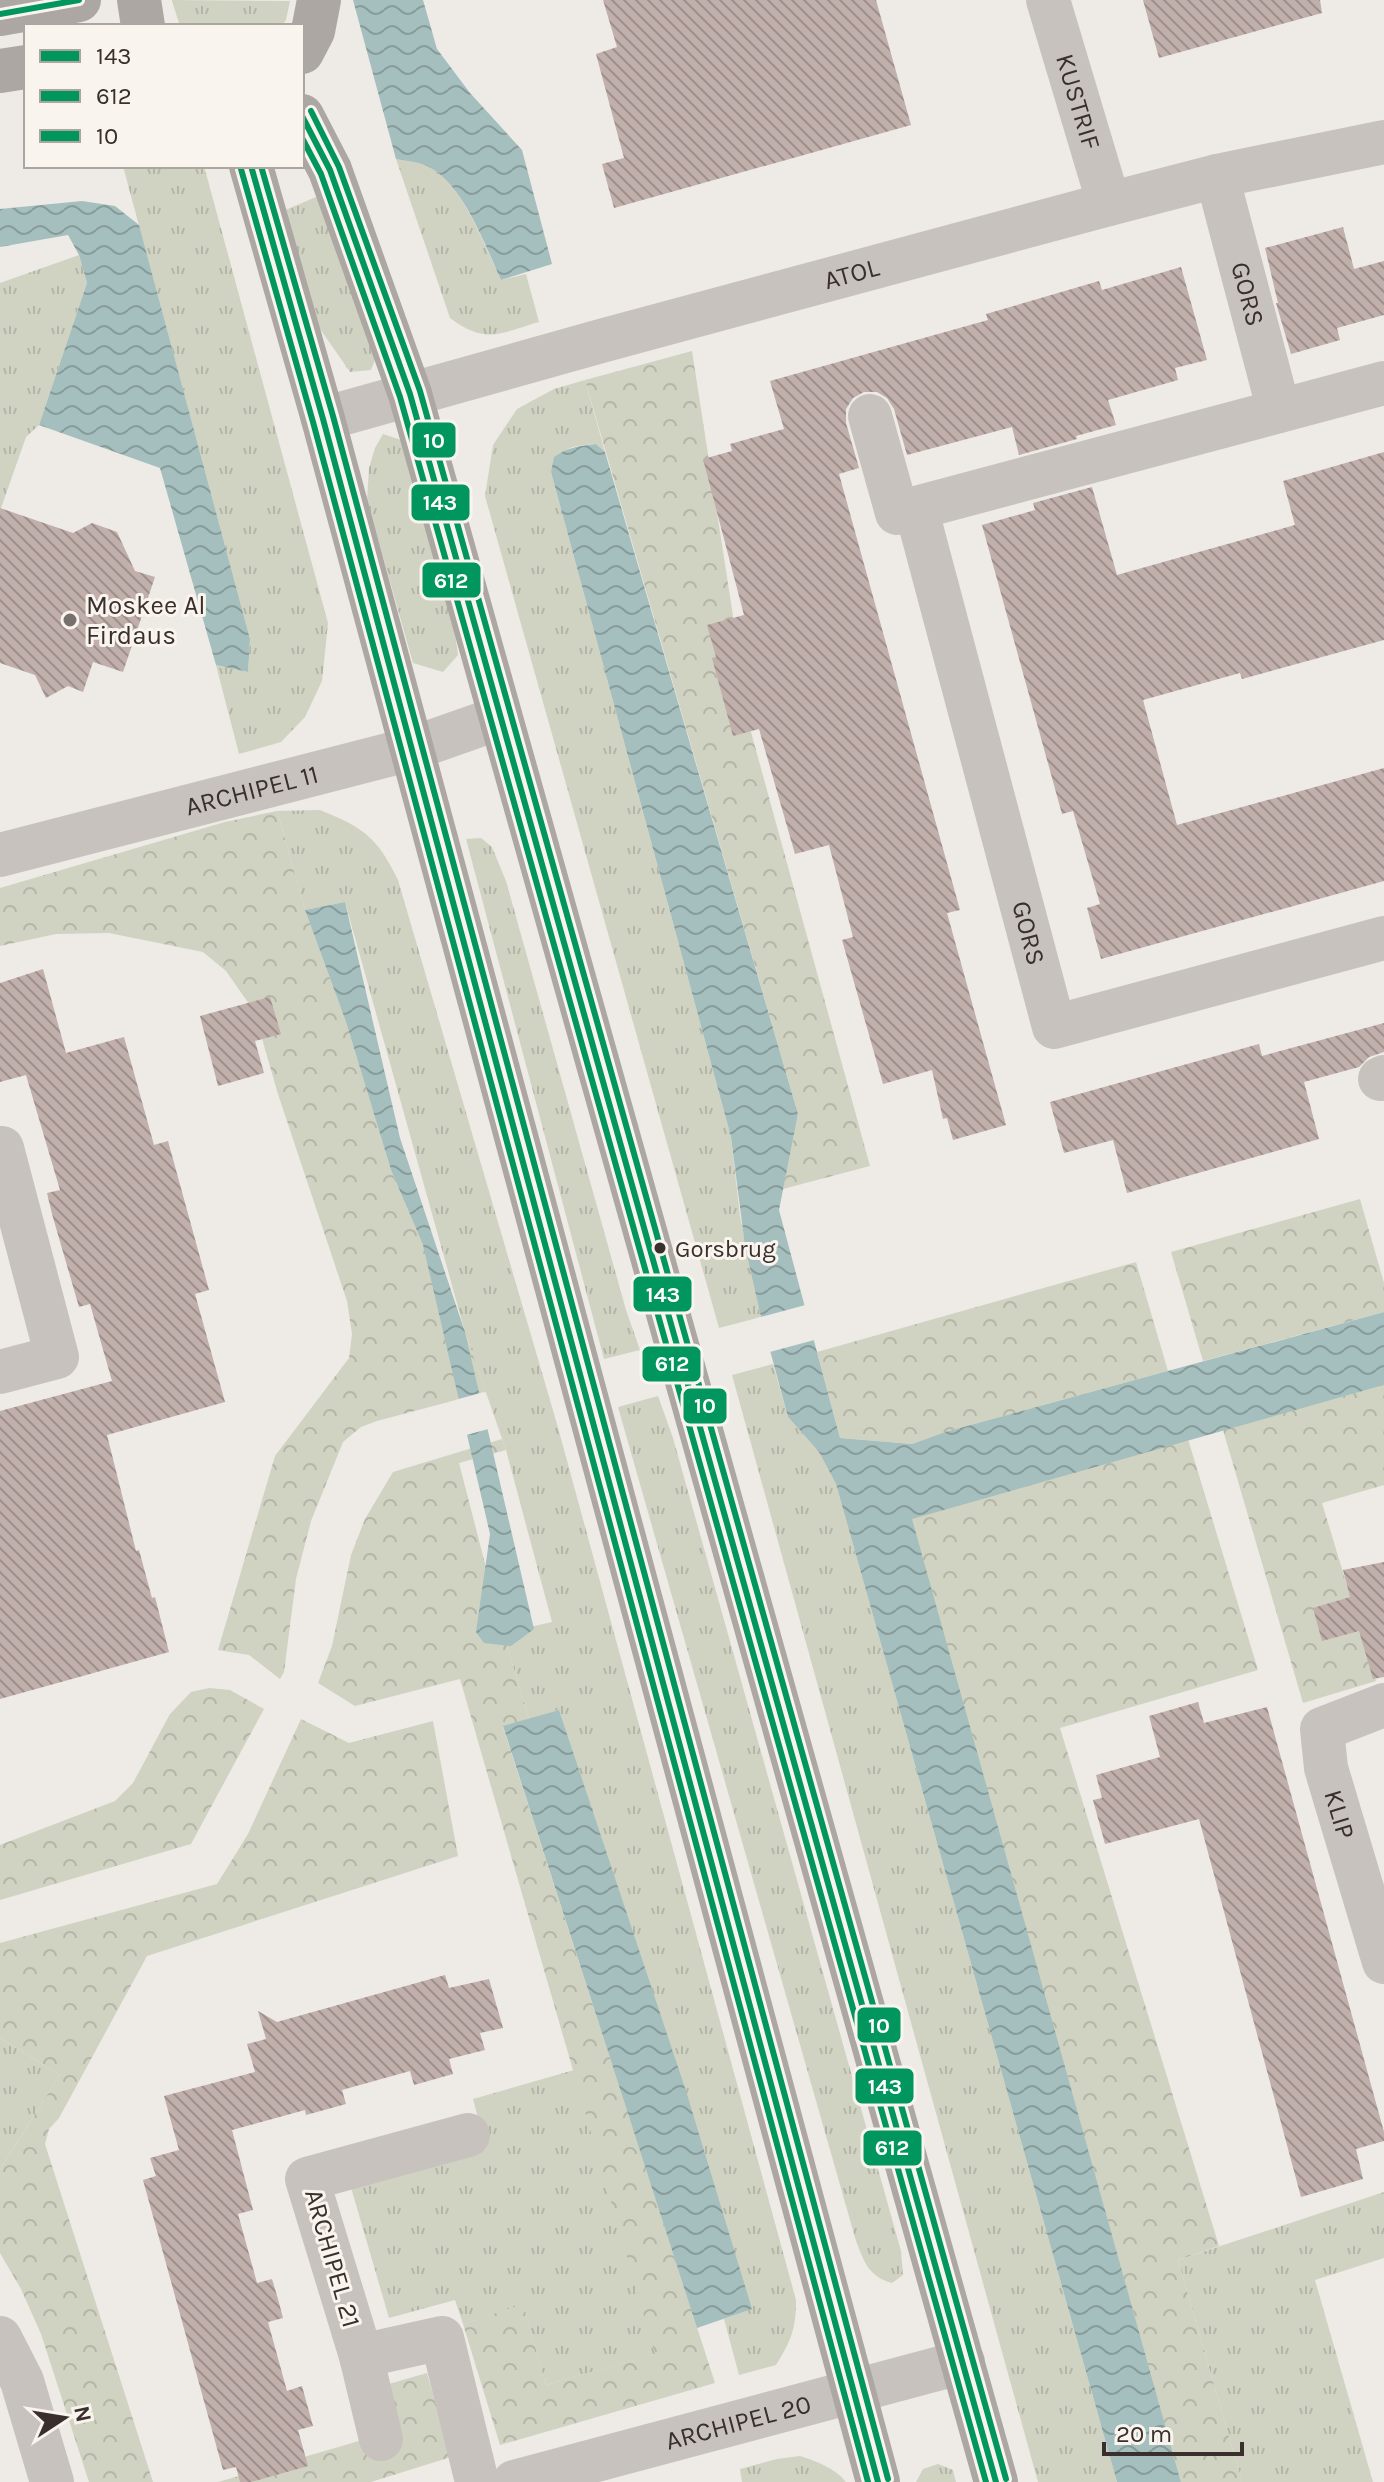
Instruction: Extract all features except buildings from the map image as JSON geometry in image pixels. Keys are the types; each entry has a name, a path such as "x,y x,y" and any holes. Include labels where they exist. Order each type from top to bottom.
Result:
{"main road":[{"path":"0,14 79,0"},
{"path":"139,0 143,24"},
{"path":"304,48 313,31 319,0"},
{"path":"0,71 24,67"},
{"path":"304,120 330,170 410,394 996,2482"},
{"path":"252,168 323,419 878,2482"}],"street":[{"name":"KUSTRIF","path":"1048,0 1109,204"},
{"name":"ATOL","path":"323,419 1109,204 1217,176 1384,142"},
{"name":"GORS","path":"1217,176 1279,411"},
{"path":"870,416 897,513 1384,383"},
{"name":"GORS","path":"916,508 1054,1027 1384,938"},
{"name":"ARCHIPEL 11","path":"0,855 411,749 499,718"},
{"path":"0,1372 57,1357 11,1228 2,1148"},
{"name":"KLIP","path":"1384,1705 1322,1729 1326,1768 1384,1962"},
{"name":"ARCHIPEL 21","path":"381,2439 361,2356 307,2179 468,2135"},
{"path":"0,2338 22,2381 52,2482"},
{"name":"ARCHIPEL 21","path":"361,2356 442,2338 477,2482"},
{"name":"ARCHIPEL 20","path":"514,2482 963,2362"}],"green space":[{"path":"172,0 290,1 283,24 179,24"},
{"path":"396,159 427,166 451,186 471,216 501,280 526,274 539,322 503,333 484,334 474,332 450,318"},
{"path":"124,168 205,168 328,623 322,681 305,717 281,742 239,754 216,665 248,672 250,639"},
{"path":"323,194 380,347 371,370 350,372 311,316 283,211"},
{"path":"79,255 87,283 39,425 26,437 0,511 0,283"},
{"path":"692,351 751,732 870,1166 783,1189 798,1114 585,380"},
{"path":"585,380 605,452 596,444 572,447 563,453 551,472 731,1137 740,1216 761,1317 719,1328 485,496 493,445 517,409 554,389"},
{"path":"383,434 404,441 454,626 458,655 443,672 413,663 367,500 369,468"},
{"path":"320,810 348,822 368,836 398,880 557,1424 796,2300 792,2334 776,2365 739,2375 724,2319 751,2309 559,1710 529,1719 503,1633 552,1622 506,1450 465,1332 345,902 305,910 277,811"},
{"path":"277,811 305,910 346,1022 391,1170 465,1332 486,1392 377,1421 361,1427 343,1442 311,1521 296,1579 284,1672 280,1679 249,1655 218,1650 275,1456 349,1358 352,1334 347,1301 278,1094 254,1011 226,971 203,952 109,933 56,934 0,946 0,888 225,822"},
{"path":"481,838 492,847 506,881 626,1310 640,1350 604,1359 466,839"},
{"path":"1360,1199 1384,1283 1384,1312 1203,1361 1171,1252"},
{"path":"1136,1262 1168,1371 945,1432 912,1444 840,1438 817,1352"},
{"path":"773,1364 788,1417 819,1452 836,1484 1117,2482 1038,2482 732,1375"},
{"path":"1384,1385 1384,1485 1322,1503 1376,1681 1303,1703 1223,1430"},
{"path":"658,1396 673,1438 901,2251 903,2275 892,2283 873,2273 856,2241 618,1407"},
{"path":"502,1439 506,1450 459,1463 529,1719 503,1727 715,2383 500,2445 463,2324 523,2304 546,2385 655,2354 460,1679 355,1706 318,1683 332,1646 351,1555 365,1519 393,1472"},
{"path":"1188,1439 1258,1670 1060,1728 1219,2246 1178,2260 1242,2482 1181,2482 911,1518"},
{"path":"209,1688 230,1690 264,1709 191,1844 0,1900 0,1845 115,1801 133,1783 170,1714 191,1692"},
{"path":"301,1719 349,1743 433,1721 458,1856 147,1956 59,2118 49,2129 45,2144 153,2482 89,2482 41,2334 21,2289 0,2253 0,2169 60,2075 0,2038 0,1943 217,1884 248,1834"},
{"path":"0,2038 60,2075 0,2169"},
{"path":"574,2070 656,2354 546,2385 523,2305 463,2324 455,2300 389,2318 350,2184 486,2148 473,2099"},
{"path":"1384,2192 1384,2258 1315,2280 1373,2482 1242,2482 1178,2260"},
{"path":"427,2373 451,2457 371,2482 218,2482 366,2439 354,2394"},
{"path":"800,2456 831,2469 846,2482 742,2482 740,2469"},
{"path":"938,2464 953,2470 956,2482 916,2482 923,2469"}],"water":[{"path":"353,0 423,0 437,49 470,93 522,150 552,264 501,280 472,216 452,186 427,166 396,159"},
{"path":"82,201 115,206 139,225 250,639 248,672 216,665 160,468 39,425 87,283 79,255 68,235 0,247 0,209"},
{"path":"596,444 605,452 798,1114 779,1210 840,1438 912,1444 945,1432 1384,1312 1384,1385 912,1519 1181,2482 1117,2482 836,1484 819,1452 788,1417 745,1246 731,1137 551,472 554,457 574,448"},
{"path":"345,902 400,1138 465,1332 534,1629 511,1646 484,1643 476,1632 490,1534 423,1245 391,1170 346,1022 305,910"},
{"path":"559,1710 686,2091 752,2309 697,2328 503,1726"}],"pier":[{"path":"809,1304 818,1339 766,1353 757,1318"},
{"path":"484,1392 492,1428 463,1436 455,1400"}],"transit line":[{"name":"143","path":"0,14 79,0"},
{"name":"10","path":"311,111 339,167 420,391 1006,2479"},
{"name":"143","path":"304,120 330,170 410,394 996,2482"},
{"name":"612","path":"304,142 321,174 400,397 986,2482"},
{"name":"143","path":"252,168 323,419 878,2482"},
{"name":"10","path":"262,168 333,416 888,2479"},
{"name":"612","path":"241,169 313,422 868,2482"}],"place":[{"name":"Moskee Al Firdaus","path":"70,620"},
{"name":"Gorsbrug","path":"660,1248"}]}
